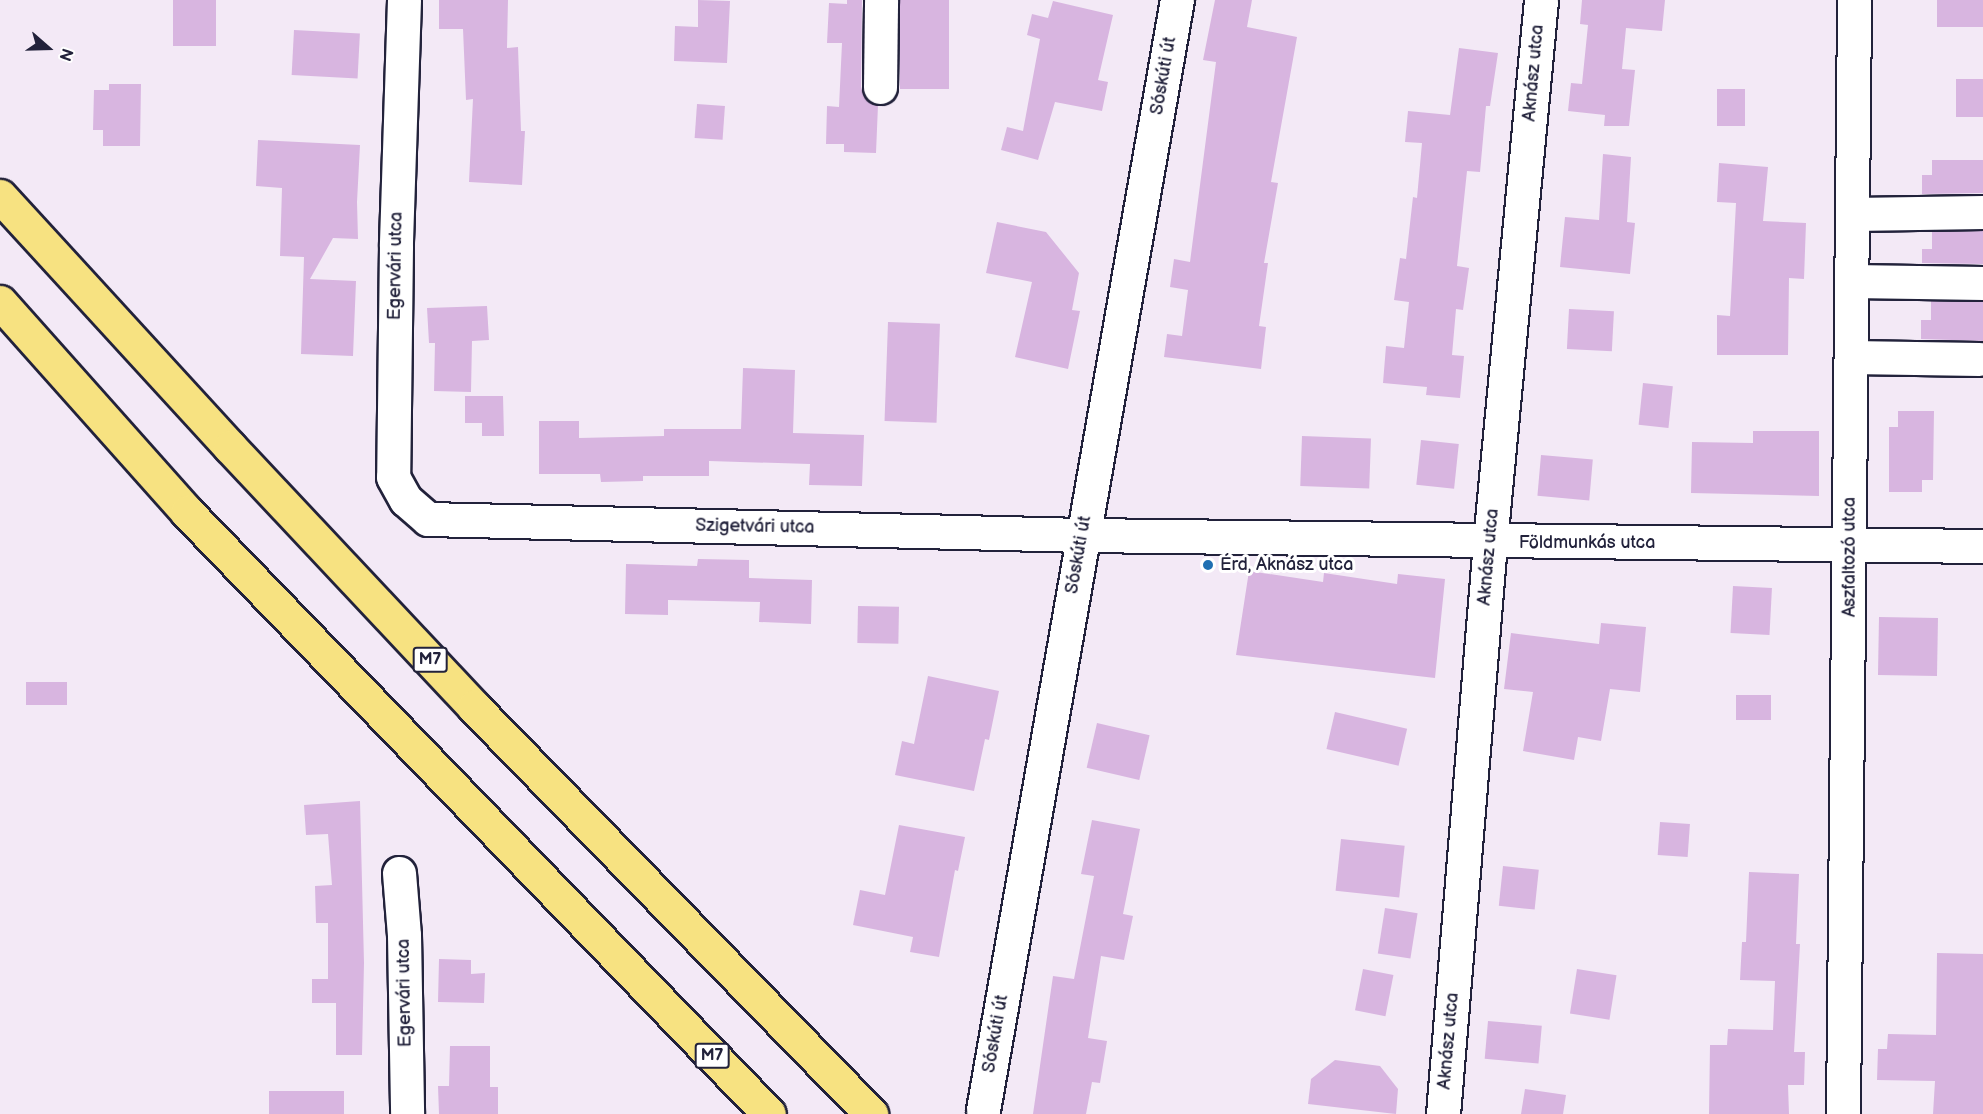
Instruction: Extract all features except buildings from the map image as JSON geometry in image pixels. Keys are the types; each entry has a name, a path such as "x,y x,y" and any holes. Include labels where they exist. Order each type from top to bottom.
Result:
{"highway":[{"name":"M7","path":"0,196 230,447 474,706 871,1114"},
{"name":"M7","path":"0,302 187,512 769,1114"}],"street":[{"name":"Egervári utca","path":"404,0 396,246 393,477 406,500 428,519"},
{"path":"879,87 881,0"},
{"name":"Sóskúti út","path":"983,1110 1177,0"},
{"name":"Aknász utca","path":"1443,1114 1490,542 1541,0"},
{"name":"Aszfaltozó utca","path":"1843,1114 1854,0"},
{"path":"1853,214 1983,212"},
{"path":"1852,281 1983,283"},
{"path":"1851,357 1979,359"},
{"name":"Szigetvári utca","path":"428,519 1083,535"},
{"name":"Földmunkás utca","path":"1083,535 1490,542 1983,546"},
{"name":"Egervári utca","path":"399,873 404,935 407,1114"}],"place":[{"name":"Érd, Aknász utca","path":"1208,565"}]}
